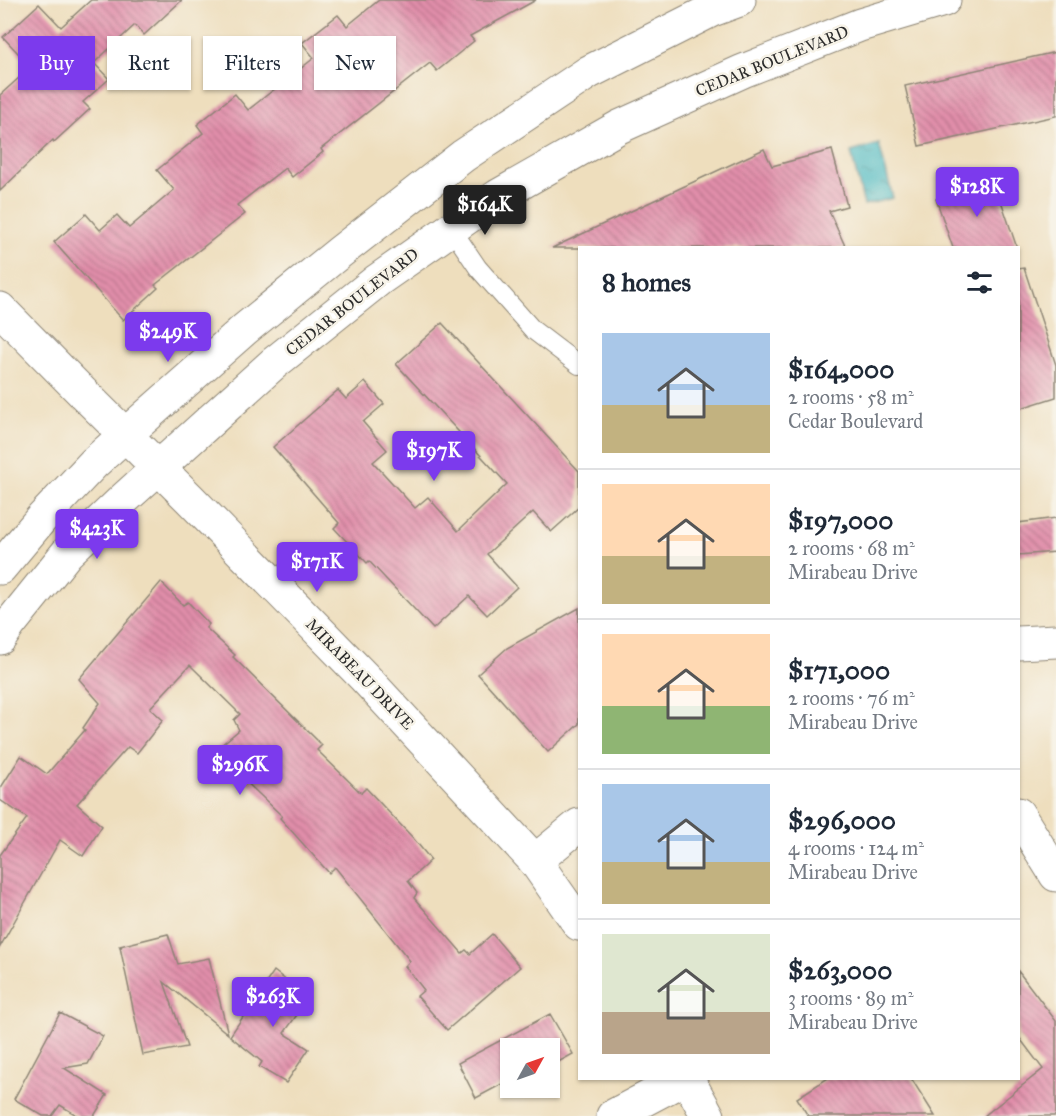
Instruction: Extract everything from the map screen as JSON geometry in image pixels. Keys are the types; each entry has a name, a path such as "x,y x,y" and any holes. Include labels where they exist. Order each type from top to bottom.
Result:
{"street":[{"path":"0,568 41,519 94,463 125,435 245,329 463,156 589,72 712,10 739,0"},
{"name":"CEDAR BOULEVARD","path":"0,638 68,553 273,364 378,279 498,196 619,127 743,71 861,25 944,0"},
{"name":"MIRABEAU DRIVE","path":"0,309 365,678 534,861 578,923"},
{"path":"1020,643 1056,642"},
{"path":"1020,817 1056,875"},
{"path":"534,861 578,826"},
{"path":"613,1116 682,1080"},
{"path":"687,1080 708,1116"}],"lane":[{"path":"451,228 478,268 533,330 578,364"}],"water":[{"path":"879,144 893,198 864,205 851,152"}],"building":[{"path":"91,0 182,0 144,35 135,25 123,36 107,36 107,51 95,62 95,36 18,36 18,53 3,37 39,4 61,27"},
{"path":"379,0 536,0 470,36 474,41 437,71 430,63 396,90 396,36 314,36 314,58 302,43 338,15 347,26"},
{"path":"1056,52 1056,116 919,146 905,86"},
{"path":"314,58 314,90 396,90 321,149 323,152 292,177 285,168 237,205 245,214 155,285 158,288 123,320 54,242 86,214 100,230 117,215 129,228 174,190 157,170 203,133 197,125 235,94 248,110 273,90 302,90 302,67"},
{"path":"95,64 107,77 107,81 83,102 90,109 54,142 53,140 0,191 0,95 18,79 18,90 95,90"},
{"path":"764,149 772,166 832,150 847,206 829,211 845,246 578,246 578,248 552,248"},
{"path":"994,180 1016,246 952,246 936,199"},
{"path":"1024,268 1056,365 1056,397 1020,408 1020,269"},
{"path":"442,323 578,470 578,508 551,532 533,512 487,554 517,587 487,615 469,596 433,629 369,561 367,563 334,528 339,523 273,447 338,390 346,399 365,382 384,404 363,422 387,450 373,462 415,508 428,497 458,531 507,484 396,364"},
{"path":"1056,518 1056,552 1020,555 1020,523"},
{"path":"161,582 183,605 188,602 209,624 206,628 235,655 233,657 322,745 317,750 361,793 366,788 431,860 408,881 417,893 414,898 462,953 466,950 470,954 492,934 520,967 447,1030 417,996 424,990 405,966 410,961 335,867 329,873 280,818 282,816 214,751 239,730 234,720 240,714 190,665 150,708 163,720 137,753 128,747 77,804 102,826 83,856 60,840 0,947 0,855 27,818 0,800 0,789 21,756 47,774 85,730 83,728 100,703 79,679"},
{"path":"578,609 578,725 548,752 478,674 507,648"},
{"path":"168,934 178,964 209,958 228,1034 164,982 187,1047 143,1055 120,946"},
{"path":"274,971 309,998 284,1033 309,1049 286,1083 259,1067 262,1062 230,1036"},
{"path":"1020,974 1056,1021 1056,1116 984,1116 1043,1069 1020,1039"},
{"path":"60,1013 103,1036 88,1064 64,1068 107,1095 94,1116 78,1116 60,1105 52,1116 43,1116 14,1099"},
{"path":"550,1014 573,1054 560,1061 560,1038 505,1038"},
{"path":"500,1041 500,1085 476,1098 458,1063"},
{"path":"825,1080 912,1080 935,1116 808,1116 797,1098"}]}
